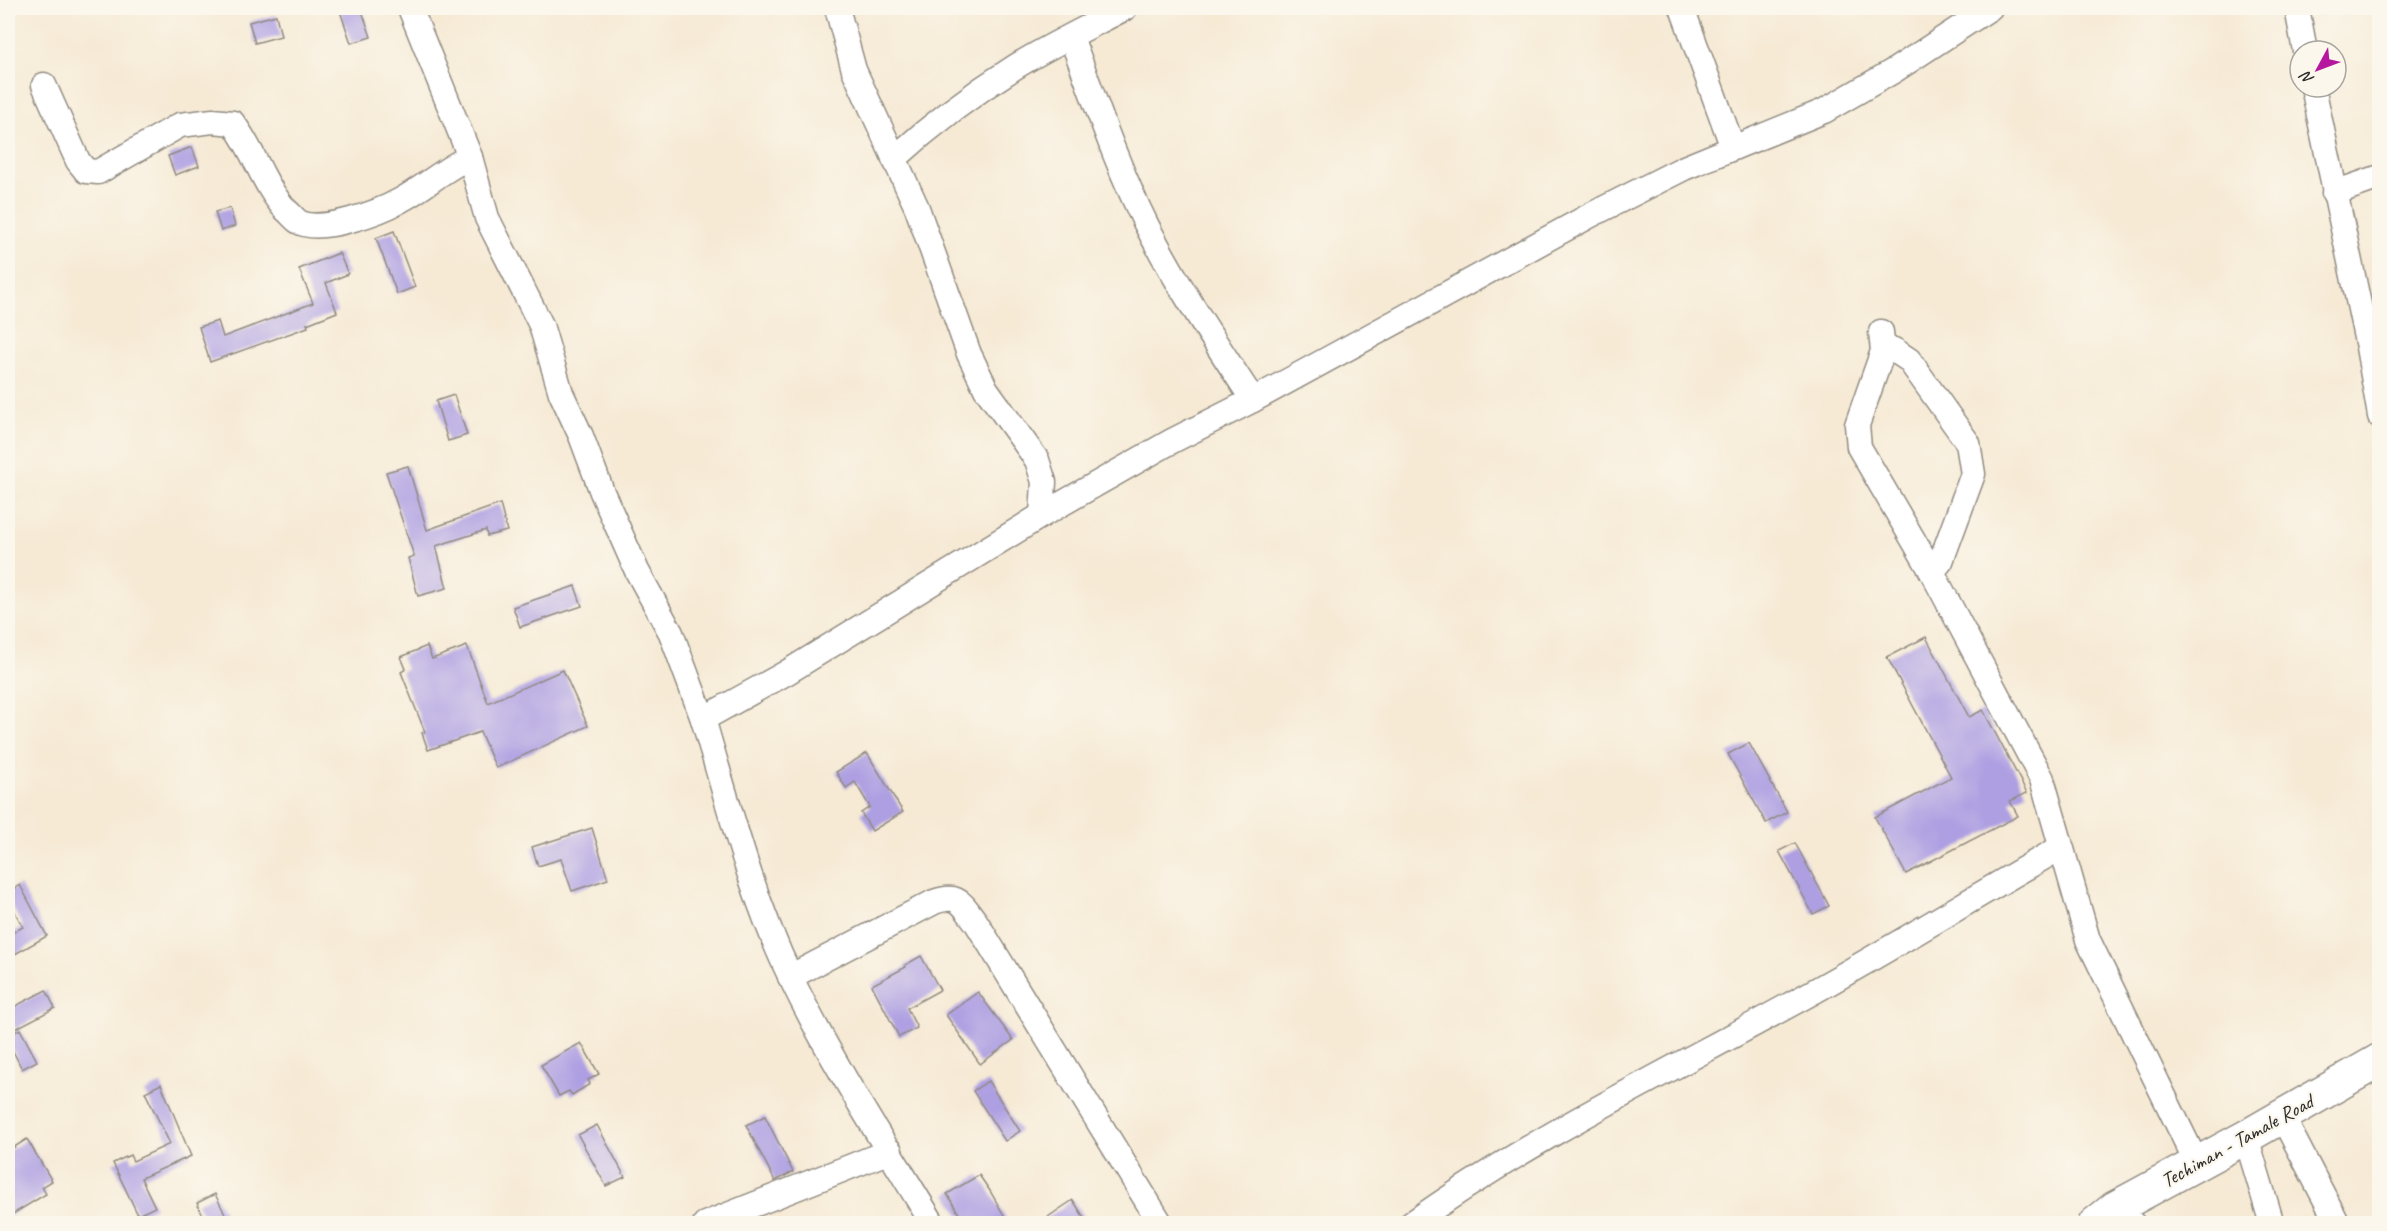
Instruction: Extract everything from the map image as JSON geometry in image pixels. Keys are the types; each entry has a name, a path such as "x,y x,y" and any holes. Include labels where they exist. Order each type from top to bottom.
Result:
{"highway":[{"name":"Techiman - Tamale Road","path":"2114,1218 2197,1164 2379,1060"}],"street":[{"path":"410,8 470,156 488,218 541,325 561,393 581,436 602,492 637,571 671,633 703,719 752,884 790,977 933,1224"},
{"path":"837,8 854,70 938,262 969,354 986,389 1037,460 1044,482 1041,515"},
{"path":"894,159 920,135 1017,65 1125,8"},
{"path":"1682,8 1733,148"},
{"path":"703,719 786,673 1041,515 1172,441 1253,400 1591,215 1683,168 1824,111 1965,15 1990,8"},
{"path":"2297,8 2303,39"},
{"path":"1071,37 1125,180 1146,224 1185,295 1253,400"},
{"path":"44,85 78,162 86,171 98,172 180,125 213,120 233,123 284,208 299,222 315,226 334,225 398,202 438,177 447,167 470,156"},
{"path":"2315,99 2334,193 2374,348 2379,416"},
{"path":"2334,193 2379,177"},
{"path":"1932,572 1941,561 1973,474 1968,443 1908,360 1882,341 1857,425 1859,447 1932,572 2042,779 2088,940 2197,1164"},
{"path":"1412,1224 1462,1187 1605,1103 1795,1002 2060,848"},
{"path":"790,977 934,902 947,898 959,900 989,942 1161,1224"},
{"path":"2282,1116 2338,1224"},
{"path":"2246,1137 2272,1224"},
{"path":"705,1224 711,1219 890,1151"}],"building":[{"path":"339,8 361,8 371,37 351,43"},
{"path":"276,15 281,36 255,43 249,22"},
{"path":"192,147 199,166 175,175 168,156"},
{"path":"230,208 235,226 221,231 215,212"},
{"path":"394,231 415,287 397,294 376,238"},
{"path":"339,253 348,274 326,283 337,312 307,324 308,327 210,362 199,327 218,321 223,337 313,303 299,269"},
{"path":"454,395 467,435 448,441 436,401"},
{"path":"408,466 427,530 500,504 507,531 487,536 486,530 436,546 447,588 418,596 408,558 414,556 386,472"},
{"path":"575,586 582,606 520,627 513,607"},
{"path":"1926,637 1969,717 1983,710 2027,793 2010,801 2018,816 1906,874 1875,817 1951,777 1887,657"},
{"path":"427,646 432,659 467,646 488,703 563,670 588,726 496,768 480,732 428,750 422,733 425,732 401,672 406,669 401,657"},
{"path":"1749,743 1787,812 1766,823 1728,754"},
{"path":"867,753 903,812 872,831 861,813 870,807 855,782 846,788 836,772"},
{"path":"592,828 608,879 572,891 561,859 538,866 532,847"},
{"path":"1795,843 1829,906 1813,914 1779,851"},
{"path":"20,885 47,936 8,958 8,935 23,927 8,899 8,892"},
{"path":"921,956 940,990 907,1008 917,1028 899,1037 872,985 906,967 905,965"},
{"path":"46,990 55,1008 15,1029 8,1010"},
{"path":"978,992 1013,1040 980,1064 946,1015"},
{"path":"20,1029 37,1061 22,1069 8,1041 8,1036"},
{"path":"581,1043 599,1074 588,1080 590,1084 572,1095 569,1091 559,1096 541,1065"},
{"path":"988,1081 1020,1131 1005,1141 973,1091"},
{"path":"161,1084 191,1156 141,1178 155,1207 138,1215 113,1163 130,1155 133,1161 170,1144 145,1092"},
{"path":"765,1116 793,1172 775,1181 746,1125"},
{"path":"597,1125 625,1177 606,1186 578,1135"},
{"path":"27,1139 52,1181 42,1187 46,1194 8,1217 8,1151"},
{"path":"979,1175 1009,1224 965,1224 947,1194"},
{"path":"215,1194 230,1224 207,1224 197,1203"},
{"path":"1073,1200 1088,1224 1038,1224 1058,1210"}]}
